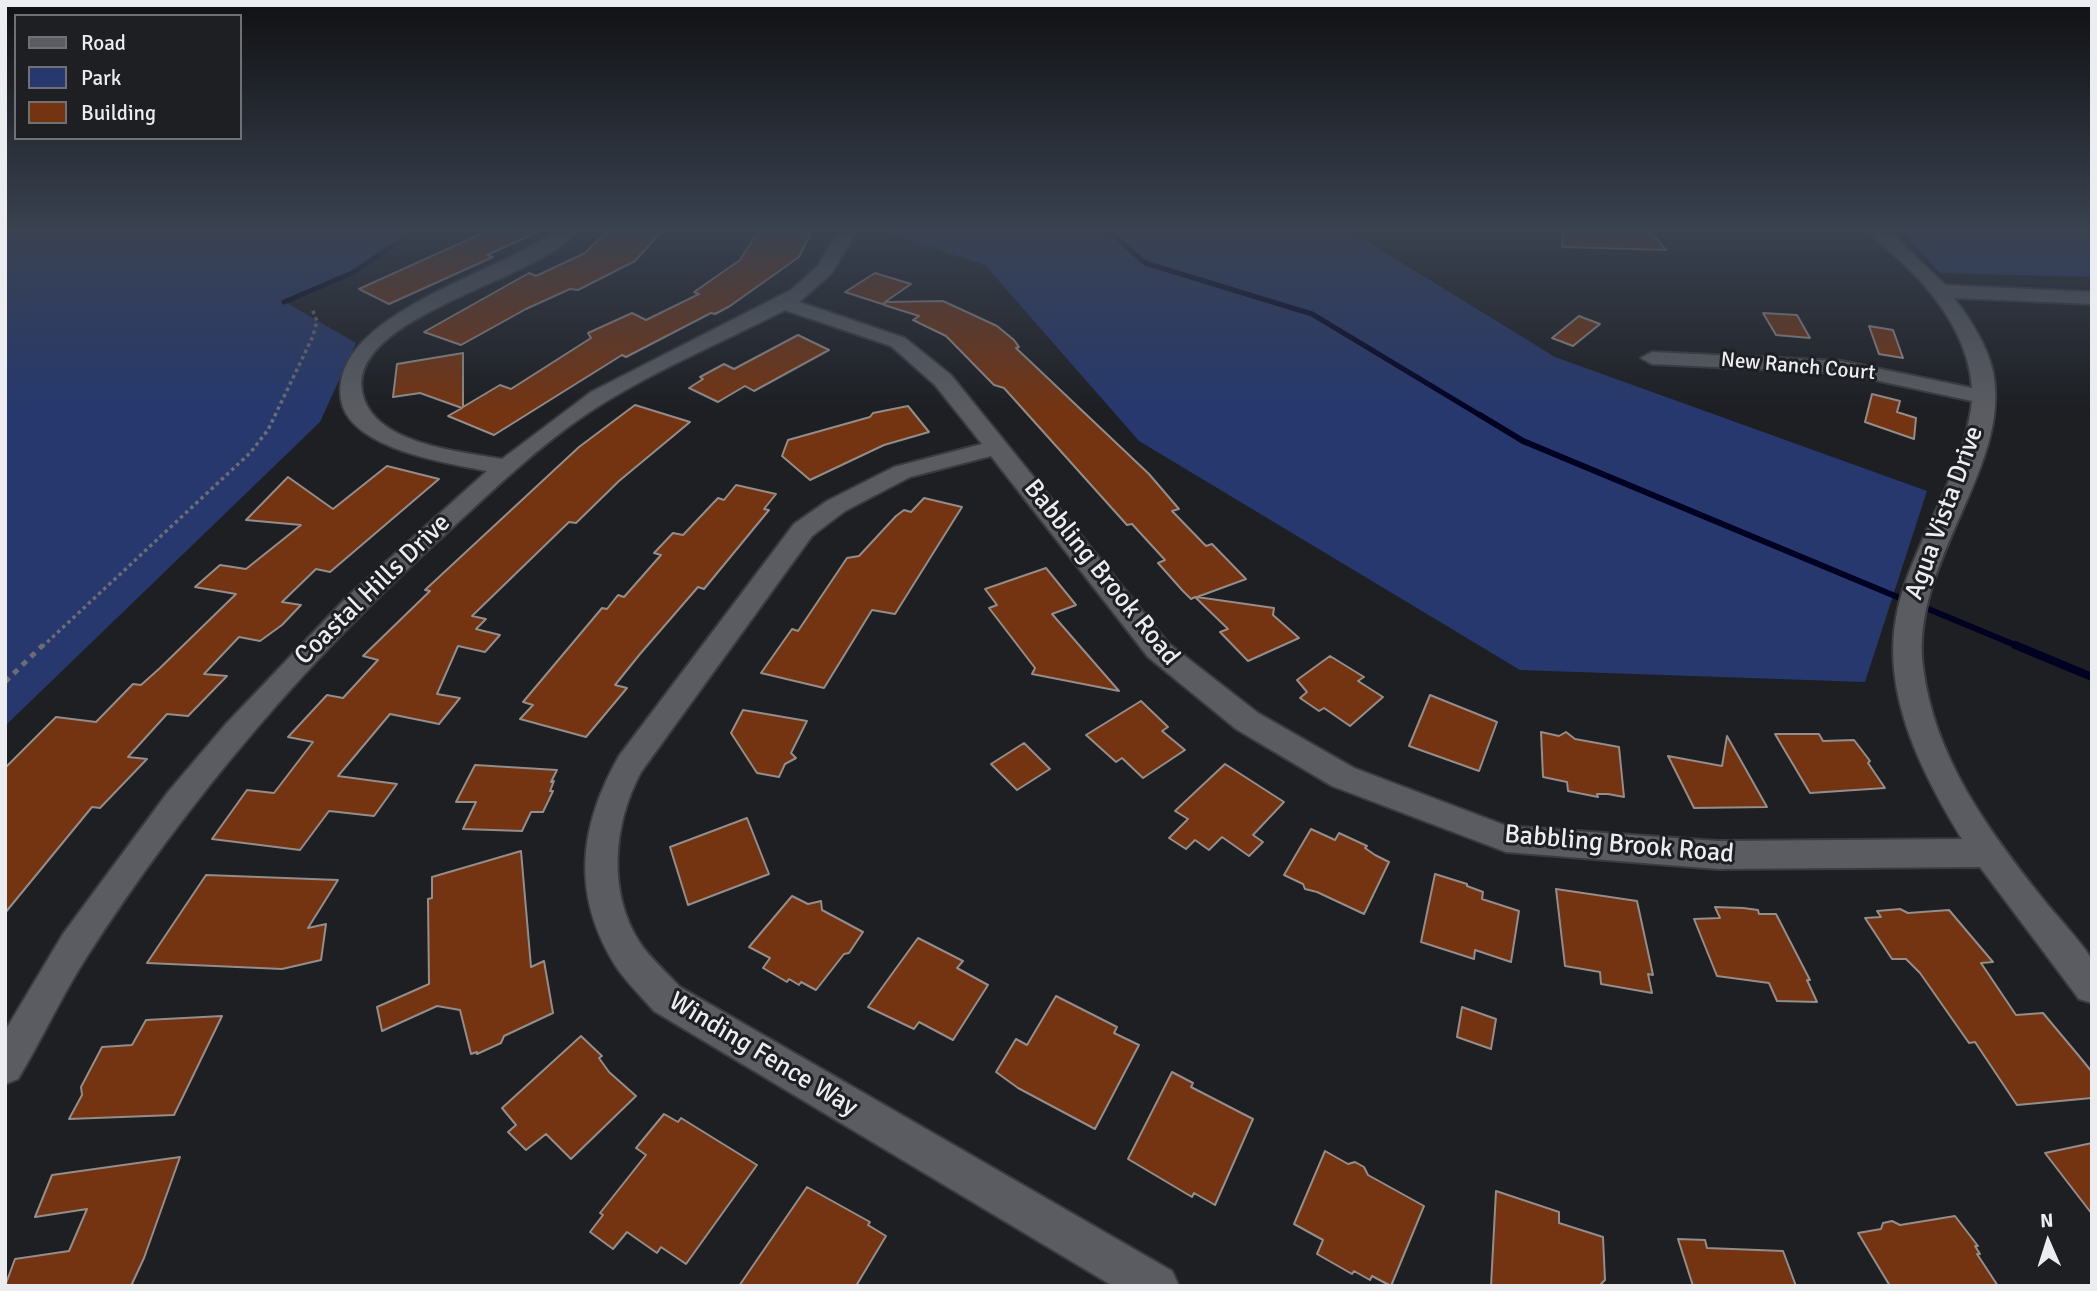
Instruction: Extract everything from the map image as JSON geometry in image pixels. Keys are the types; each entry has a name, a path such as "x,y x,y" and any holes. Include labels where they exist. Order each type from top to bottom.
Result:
{"street":[{"path":"458,291 404,317 368,347 350,379 349,391 357,413 377,432 410,446 506,467"},
{"name":"Coastal Hills Drive","path":"5,1066 74,945 228,741 277,683 349,608 506,467 569,416 801,291"},
{"name":"Agua Vista Drive","path":"1939,291 1965,331 1974,353 1984,397 1971,456 1917,582 1907,644 1913,695 1933,761 1986,852 2092,987"},
{"path":"1944,291 2092,298"},
{"name":"Babbling Brook Road","path":"782,303 898,342 943,380 1158,650 1184,674 1272,736 1343,778 1506,839 1718,855 1986,852"},
{"name":"New Ranch Court","path":"1652,358 1842,367 1984,397"},
{"name":"Winding Fence Way","path":"999,447 902,472 836,506 803,530 630,764 610,809 601,857 602,889 611,923 629,956 667,999 866,1118 962,1171 1099,1255 1157,1286"}],"path":[{"path":"5,682 166,528 250,453 268,429 313,336 317,321 312,309"}],"green space":[{"path":"5,291 310,291 285,302 356,343 320,422 5,726"},
{"path":"1008,291 1448,291 1555,357 1927,491 1865,682 1520,670 1139,441"}],"building":[{"path":"363,291 417,291 389,304"},
{"path":"497,291 565,291 526,309 461,345 424,332"},
{"path":"751,291 715,314 711,313 626,357 622,355 494,435 448,416 462,408 420,393 393,397 397,364 463,353 463,407 500,385 511,389 591,338 588,333 632,313 646,320 699,294 694,292"},
{"path":"901,291 885,302 943,301 997,326 1014,340 1019,347 1016,348 1149,474 1179,509 1172,511 1206,546 1212,544 1246,579 1197,597 1274,608 1273,615 1299,638 1248,661 1220,632 1228,629 1195,597 1191,599 1182,590 1158,563 1165,560 1132,524 1127,525 1004,388 994,385 946,336 913,320 919,316 845,292"},
{"path":"1763,313 1797,315 1810,338 1776,335"},
{"path":"1579,316 1600,324 1573,346 1552,338"},
{"path":"1869,326 1893,330 1903,358 1879,354"},
{"path":"798,335 829,350 754,391 745,386 718,402 689,388 703,379 700,377 724,364 734,369"},
{"path":"1872,394 1900,401 1897,412 1916,418 1914,439 1865,422"},
{"path":"635,405 690,422 619,481 576,523 569,522 472,616 486,619 476,629 500,635 485,652 458,646 437,694 460,698 439,724 390,714 338,776 397,784 374,816 329,811 300,850 212,839 247,790 274,793 313,742 288,737 327,695 343,698 378,660 363,656 430,591 425,590 579,447"},
{"path":"908,406 929,432 884,445 810,480 782,456 788,440 870,417 873,413"},
{"path":"387,466 439,479 330,572 316,569 282,602 301,605 282,625 260,641 239,637 204,674 227,676 188,716 167,714 128,757 147,759 100,808 92,807 5,913 5,768 56,717 96,722 133,684 141,685 160,668 236,594 195,587 220,565 246,569 301,525 246,520 288,477 333,509"},
{"path":"736,485 776,494 764,509 769,510 704,589 698,587 615,685 627,688 586,737 520,719 533,705 523,702 602,608 607,609 618,595 624,597 661,555 654,553 673,533 683,535 718,498 724,500"},
{"path":"924,498 962,507 895,614 872,610 824,688 761,673 792,629 798,631 847,558 859,556 896,516 904,510 911,512"},
{"path":"1046,568 1076,605 1052,614 1119,691 1032,674 1035,668 989,608 997,605 985,589"},
{"path":"1330,656 1364,677 1358,681 1383,697 1350,726 1324,708 1319,711 1300,698 1307,692 1297,680"},
{"path":"1430,695 1497,722 1479,771 1409,746"},
{"path":"1141,701 1168,727 1162,731 1185,750 1143,778 1122,758 1116,762 1086,735"},
{"path":"743,710 807,721 791,753 796,758 785,764 779,777 757,773 731,733"},
{"path":"1541,732 1559,736 1566,732 1575,739 1619,747 1624,797 1597,794 1598,797 1568,791 1567,782 1543,777"},
{"path":"1775,734 1819,734 1823,741 1854,740 1885,788 1810,793"},
{"path":"1727,736 1767,807 1694,808 1668,756 1722,766"},
{"path":"1024,743 1050,769 1017,790 991,764"},
{"path":"1225,764 1284,802 1253,835 1263,842 1249,856 1222,837 1209,850 1195,840 1186,849 1169,838 1188,819 1175,811"},
{"path":"475,765 557,770 551,782 554,781 550,791 553,791 543,812 531,812 522,831 463,829 476,802 456,802"},
{"path":"747,818 769,874 688,905 670,847"},
{"path":"1311,829 1335,840 1339,833 1367,846 1365,848 1389,862 1364,914 1305,889 1303,884 1284,875"},
{"path":"521,851 531,967 544,961 553,1013 504,1036 501,1043 477,1054 471,1054 460,1010 437,1006 382,1031 377,1007 429,984 428,899 432,898 432,877"},
{"path":"1435,874 1483,892 1482,899 1519,911 1511,962 1475,950 1474,959 1421,942"},
{"path":"206,875 338,880 308,928 326,924 321,960 282,969 147,963"},
{"path":"1556,889 1637,901 1653,975 1648,974 1652,993 1601,984 1600,972 1565,966"},
{"path":"792,896 808,904 821,901 822,910 863,932 849,953 844,954 816,990 801,982 799,985 789,979 787,982 763,968 770,958 749,947"},
{"path":"1715,907 1743,908 1758,910 1759,914 1776,914 1810,980 1807,980 1817,1002 1777,1001 1769,983 1717,976 1694,919 1720,918"},
{"path":"1900,909 1908,913 1949,910 1993,962 1981,963 2016,1015 2043,1013 2092,1072 2092,1098 2017,1105 1975,1042 1969,1043 1920,973 1906,959 1892,959 1865,918 1881,917 1877,911"},
{"path":"918,938 963,961 957,968 988,985 953,1040 919,1022 914,1029 868,1007"},
{"path":"1056,996 1117,1027 1114,1033 1139,1045 1095,1129 1018,1088 996,1072 1016,1039 1027,1045"},
{"path":"1462,1007 1496,1019 1491,1049 1457,1037"},
{"path":"222,1016 174,1115 69,1119 82,1095 81,1087 102,1047 132,1045 146,1020"},
{"path":"581,1036 602,1056 599,1058 609,1072 636,1096 571,1159 546,1134 526,1150 508,1132 516,1125 502,1108"},
{"path":"1172,1072 1193,1083 1191,1087 1253,1119 1215,1205 1194,1193 1192,1197 1128,1159"},
{"path":"664,1114 678,1122 681,1118 757,1165 686,1264 661,1247 657,1253 627,1232 613,1249 590,1232 603,1215 600,1213 646,1155 636,1148"},
{"path":"2092,1143 2092,1214 2045,1153"},
{"path":"1325,1151 1348,1164 1355,1162 1364,1167 1368,1175 1424,1206 1391,1286 1372,1276 1370,1280 1354,1271 1352,1274 1317,1254 1323,1240 1294,1224"},
{"path":"180,1157 144,1258 131,1286 5,1286 15,1259 69,1251 87,1209 35,1217 52,1175"},
{"path":"807,1187 870,1222 868,1225 886,1236 856,1286 739,1286"},
{"path":"1496,1191 1559,1212 1559,1223 1603,1237 1605,1280 1599,1286 1491,1286"},
{"path":"1955,1216 1978,1246 1975,1246 1980,1254 1977,1254 1998,1286 1890,1286 1858,1233 1881,1229 1883,1223 1892,1221 1900,1225"},
{"path":"1678,1239 1705,1240 1707,1248 1783,1251 1796,1286 1693,1286"}],"waterway":[{"path":"284,302 309,291"},
{"path":"1237,291 1312,314 1483,417"},
{"path":"1480,415 1523,441 1907,601"},
{"path":"1921,606 2020,647"},
{"path":"2015,645 2092,677"}]}
